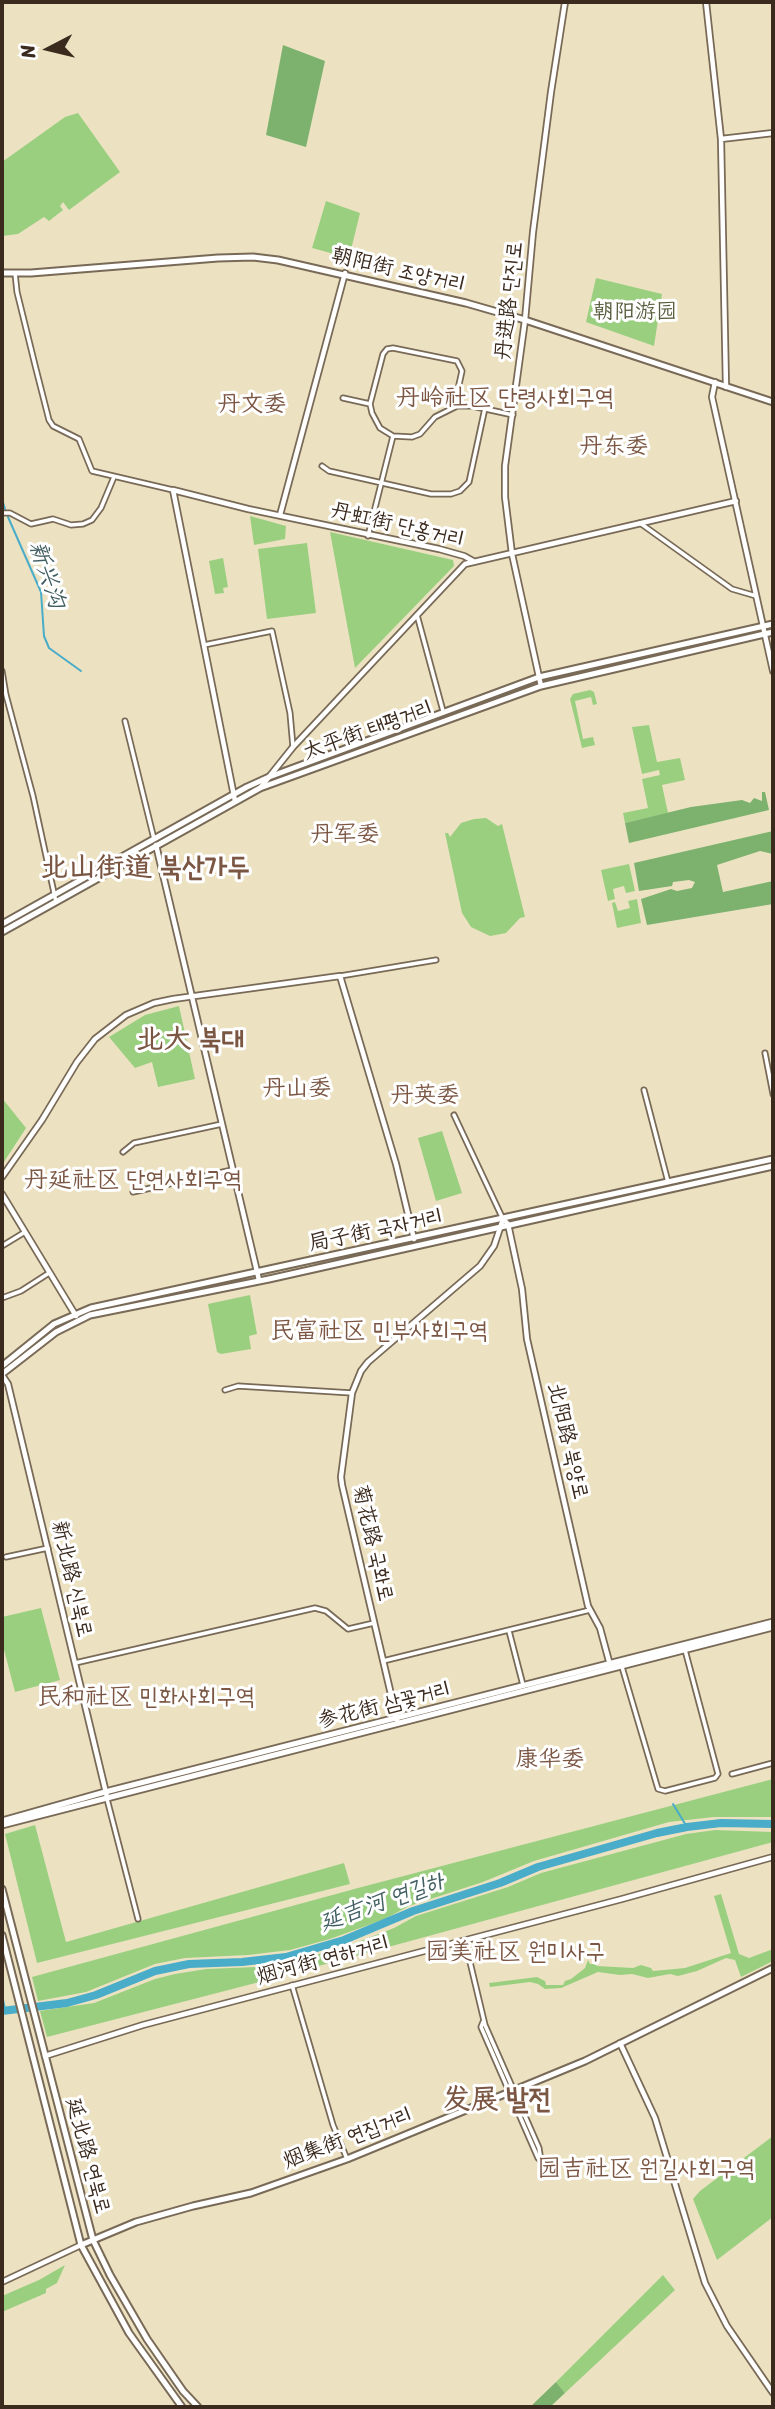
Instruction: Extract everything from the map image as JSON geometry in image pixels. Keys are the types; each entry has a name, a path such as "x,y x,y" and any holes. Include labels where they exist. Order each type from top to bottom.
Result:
{"main road":[{"name":"朝阳街 조양거리","path":"2,273 253,257 278,260 345,273 526,320 773,402"},
{"name":"太平街 태평거리","path":"2,932 156,846 234,797 541,686 764,630 773,624"},
{"name":"太平街 태평거리","path":"2,924 269,777 443,711 539,677 615,658 764,630 773,632"},
{"name":"局子街 국자거리","path":"2,1366 47,1329 110,1303 773,1159"},
{"name":"局子街 국자거리","path":"2,1374 77,1317 259,1280 773,1166"},
{"name":"参花街 삼꽃거리","path":"2,1823 773,1624"},
{"name":"参花街 삼꽃거리","path":"398,1722 524,1687 611,1666 622,1667 773,1624"},
{"name":"延北路 연북로","path":"2,1889 93,2240 120,2294 147,2339 183,2391 198,2407"},
{"name":"延北路 연북로","path":"2,1935 81,2245 129,2333 182,2407"},
{"name":"烟集街 연집거리","path":"81,2245 136,2222 251,2193 347,2159 585,2061 773,1968"}],"street":[{"name":"丹进路 단진로","path":"541,686 512,554 505,481 526,320 536,207 565,2"},
{"path":"706,2 721,139 726,387"},
{"path":"721,139 773,133"},
{"path":"280,516 345,273"},
{"path":"15,274 17,292 49,420 53,426 79,439 92,471 173,490 234,797"},
{"path":"454,407 462,371 457,362 387,349 383,354 370,404 380,428 393,436 412,437 420,434 435,417 454,407 466,405 513,415"},
{"path":"715,382 712,397 773,671"},
{"path":"344,398 370,404"},
{"path":"322,466 329,471 441,495 460,491 470,482 485,408"},
{"path":"368,536 393,436"},
{"path":"2,513 10,513 31,524 53,519 71,525 83,524 92,520 101,508 114,477"},
{"name":"丹虹街 단홍거리","path":"173,490 368,536 439,549 473,561 736,501"},
{"path":"640,523 732,589 757,596"},
{"path":"260,788 293,747 417,614 462,567 473,561"},
{"path":"417,614 443,711"},
{"path":"204,645 271,631 290,713 293,747"},
{"path":"2,671 4,695 33,796 56,902"},
{"path":"125,721 259,1280"},
{"path":"2,1177 76,1062 115,1022 144,1007 173,999 436,960"},
{"path":"340,976 398,1172 414,1239"},
{"path":"765,1053 773,1094"},
{"path":"644,1090 668,1182"},
{"path":"454,1115 503,1219 508,1224"},
{"path":"122,1152 135,1143 222,1124"},
{"path":"134,1192 232,1170"},
{"path":"2,1194 77,1317"},
{"name":"菊花路 국화로","path":"398,1722 341,1477 352,1393 368,1362 480,1266 494,1246 503,1219"},
{"name":"北阳路 북양로","path":"508,1224 522,1289 525,1331 590,1610 600,1628 611,1666"},
{"path":"2,1246 24,1233"},
{"path":"2,1298 21,1291 49,1273"},
{"name":"新北路 신북로","path":"2,1374 9,1384 106,1795"},
{"path":"225,1390 238,1386 286,1387 352,1393"},
{"path":"6,1557 48,1548"},
{"path":"74,1664 315,1608 326,1611 348,1629 374,1623"},
{"path":"383,1661 590,1610"},
{"path":"509,1630 524,1687"},
{"path":"622,1667 658,1789 666,1791 718,1774 685,1650"},
{"path":"732,1774 773,1763"},
{"path":"106,1795 138,1919"},
{"name":"烟河街 연하거리","path":"45,2056 144,2025 773,1857"},
{"path":"465,1941 484,2020 511,2091 538,2158 541,2161 539,2148 511,2091"},
{"path":"292,1985 332,2125 347,2159"},
{"path":"620,2043 655,2118 705,2283 727,2326 773,2393"},
{"name":"烟集街 연집거리","path":"2,2282 81,2245"}],"green space":[{"path":"283,45 325,61 306,147 266,135"},
{"path":"78,113 120,172 69,210 63,202 60,206 63,210 49,221 44,217 18,234 2,236 2,162 65,117"},
{"path":"326,201 360,213 349,258 312,248"},
{"name":"朝阳游园","path":"596,278 662,294 654,346 586,322"},
{"path":"250,516 286,526 285,539 254,545"},
{"path":"330,532 453,560 454,566 355,668"},
{"path":"307,543 316,613 267,619 258,549"},
{"path":"223,558 228,587 223,588 224,593 215,594 209,561"},
{"path":"590,690 594,692 597,704 593,705 591,697 575,701 583,739 593,737 595,745 582,748 570,699 573,694"},
{"path":"649,725 657,762 680,758 685,780 662,785 668,813 625,823 623,813 648,808 642,779 660,775 659,770 642,774 632,727"},
{"path":"762,792 765,792 769,810 629,843 625,823 691,807 742,800 750,803 754,798 762,801"},
{"path":"486,818 498,826 502,824 525,917 520,918 506,933 490,936 471,927 462,913 445,833 450,837 461,823"},
{"path":"773,831 773,854 760,851 717,865 723,892 773,881 773,904 647,925 641,899 671,889 677,891 692,888 695,882 673,882 672,886 639,891 634,863"},
{"path":"629,864 635,891 626,893 624,886 613,889 615,899 608,901 601,870"},
{"path":"637,899 641,923 617,928 612,903 615,902 618,911 630,908 628,901"},
{"path":"179,1006 195,1079 158,1087 152,1062 135,1068 109,1037 145,1015"},
{"path":"2,1098 26,1128 2,1165"},
{"path":"442,1131 462,1193 436,1201 418,1138"},
{"path":"250,1295 257,1334 249,1336 251,1349 221,1354 217,1352 208,1304"},
{"path":"41,1608 60,1680 15,1692 2,1642 2,1617"},
{"path":"773,1779 773,1817 714,1817 669,1822 534,1861 483,1882 409,1906 385,1919 330,1939 290,1950 185,1958 155,1964 86,1992 38,2001 32,1977"},
{"path":"35,1825 66,1942 344,1863 350,1884 37,1963 5,1834"},
{"path":"715,1830 773,1832 773,1842 47,2037 40,2011 94,2003 175,1974 206,1969 281,1966 358,1942 416,1916 508,1887 541,1873 686,1834"},
{"path":"721,1894 739,1954 749,1958 773,1949 773,1961 741,1977 735,1960 726,1958 678,1976 670,1974 648,1978 598,1972 561,1988 545,1989 530,1982 490,1987 489,1983 537,1977 545,1981 546,1985 563,1985 585,1968 588,1960 590,1964 597,1966 633,1968 641,1965 653,1971 685,1968 731,1953 714,1896"},
{"path":"773,2136 773,2217 717,2260 693,2199"},
{"path":"65,2265 57,2283 46,2289 46,2293 2,2312 2,2296"},
{"path":"663,2275 675,2290 565,2393 556,2382"},
{"path":"556,2382 565,2393 550,2407 530,2407"}],"waterway":[{"name":"新兴沟","path":"2,499 5,509"},
{"name":"新兴沟","path":"8,517 41,592 44,636 49,648 81,671"},
{"name":"新兴沟","path":"673,1804 687,1827"},
{"name":"延吉河 연길하","path":"2,2011 67,2003 96,1995 155,1971 189,1964 286,1957 344,1940 413,1911 500,1883 538,1867 657,1833 721,1823 773,1824"},
{"path":"2,1995 5,2009"}],"district":[{"name":"丹岭社区 단령사회구역","path":"505,399"},
{"name":"丹文委","path":"252,405"},
{"name":"丹东委","path":"614,447"},
{"name":"丹军委","path":"345,835"},
{"name":"北山街道 북산가두","path":"145,869"},
{"name":"北大 북대","path":"190,1041"},
{"name":"丹山委","path":"297,1089"},
{"name":"丹英委","path":"425,1096"},
{"name":"丹延社区 단연사회구역","path":"133,1181"},
{"name":"民富社区 민부사회구역","path":"379,1332"},
{"name":"民和社区 민화사회구역","path":"146,1698"},
{"name":"康华委","path":"550,1760"},
{"name":"园美社区 원미사구","path":"515,1953"},
{"name":"发展 발전","path":"497,2101"},
{"name":"园吉社区 원길사회구역","path":"646,2170"}]}
